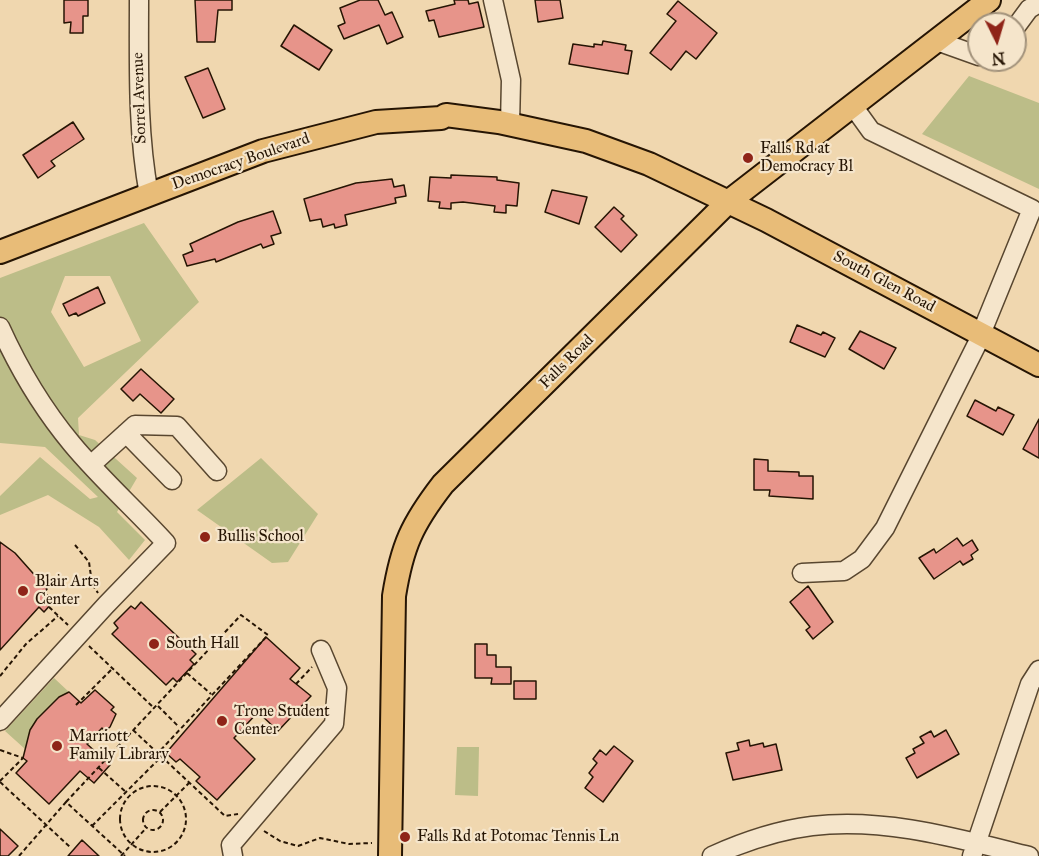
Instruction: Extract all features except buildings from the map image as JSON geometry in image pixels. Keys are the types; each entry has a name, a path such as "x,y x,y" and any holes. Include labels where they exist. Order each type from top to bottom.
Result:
{"main road":[{"name":"Falls Road","path":"391,849 394,596 400,560 419,515 443,484 728,202 989,0"},
{"name":"Democracy Boulevard","path":"0,252 263,151 376,122 441,118 446,115 510,125 586,141 649,164 728,202"},
{"name":"South Glen Road","path":"728,202 1039,364"}],"street":[{"name":"Sorrel Avenue","path":"139,0 139,101 142,159 150,195"},
{"path":"493,0 511,80 510,125"},
{"path":"1027,12 1039,3"},
{"path":"937,41 967,52"},
{"path":"802,573 844,571 862,559 885,528 978,332 981,306 995,294 1032,209 871,131 853,106"},
{"path":"0,327 16,363 50,416 166,543 0,721"},
{"path":"92,464 135,425 177,426 218,471"},
{"path":"126,433 172,480"},
{"path":"233,856 231,845 334,724 337,688 321,650"},
{"path":"974,850 1030,684 1039,670"},
{"path":"712,856 740,843 813,825 888,826 974,850 1029,856"}],"path":[{"path":"75,546 89,562 92,584 104,599"},
{"path":"49,607 154,708"},
{"path":"19,856 66,802 241,615 268,635 158,753"},
{"path":"0,676 26,644 58,616"},
{"path":"296,684 312,667"},
{"path":"76,705 113,668"},
{"path":"187,673 211,694"},
{"path":"157,705 179,727"},
{"path":"133,730 225,816 243,813 268,835 298,846 320,838 391,849"},
{"path":"0,750 23,758 0,782 71,848"},
{"path":"92,826 161,757"},
{"path":"98,768 126,792"},
{"path":"159,813 189,783"},
{"path":"147,787 168,790 176,796 185,815 182,835 175,843 155,852 144,851 132,844 121,828 120,818 129,797 147,787"},
{"path":"66,802 123,855 147,827"},
{"path":"154,810 159,813 162,821 160,826 154,829 147,827 143,820 145,814 154,810"}],"green space":[{"path":"969,76 1039,103 1039,189 922,134"},
{"path":"144,223 199,302 78,418 79,435 95,440 137,478 117,512 145,540 129,560 99,527 48,495 0,515 0,496 40,457 90,499 98,497 45,447 0,443 0,278","holes":["65,276 110,276 141,341 84,367 51,312"]},
{"path":"261,458 318,514 288,562 272,563 197,510"},
{"path":"54,678 69,692 37,719 25,749 5,731"},
{"path":"457,747 479,747 478,796 455,795"}],"place":[{"name":"Falls Rd at Democracy Bl","path":"748,158"},
{"name":"Bullis School","path":"205,537"},
{"name":"Blair Arts Center","path":"23,591"},
{"name":"South Hall","path":"154,644"},
{"name":"Trone Student Center","path":"222,721"},
{"name":"Marriott Family Library","path":"57,746"},
{"name":"Falls Rd at Potomac Tennis Ln","path":"405,837"}]}
